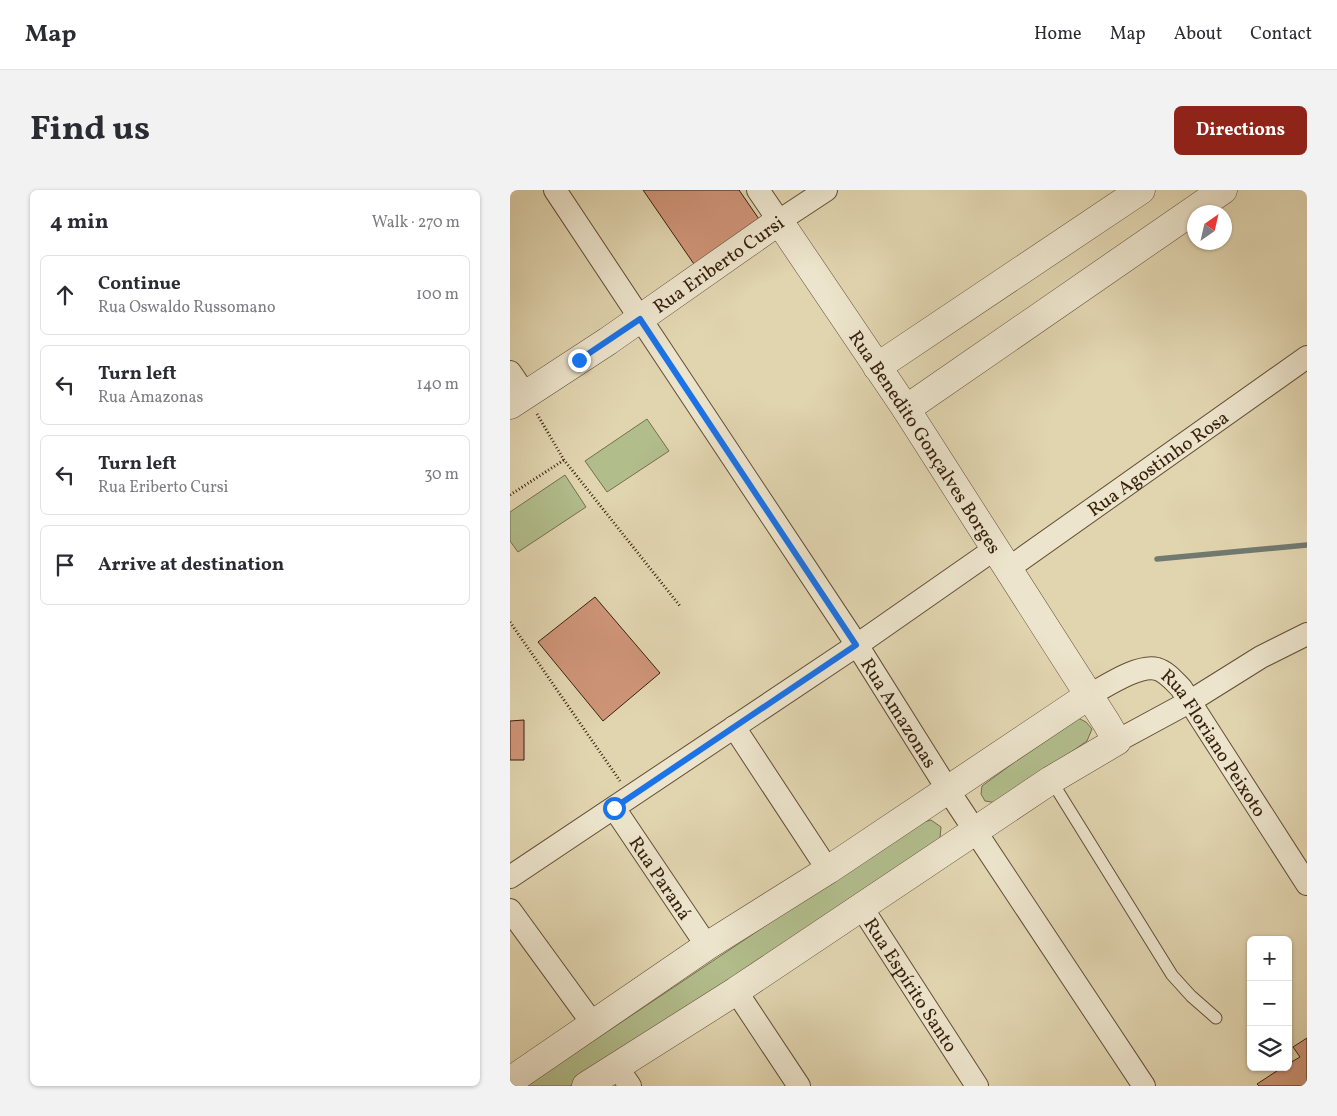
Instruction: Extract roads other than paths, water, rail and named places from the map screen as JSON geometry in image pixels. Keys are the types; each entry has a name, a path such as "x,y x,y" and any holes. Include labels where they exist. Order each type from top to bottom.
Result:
{"street":[{"name":"Rua Amazonas","path":"555,190 856,645 948,790 1144,1086"},
{"name":"Rua Benedito Gonçalves Borges","path":"758,190 906,410 1117,741"},
{"name":"Rua Eriberto Cursi","path":"518,399 640,319 826,190"},
{"path":"877,367 1141,190"},
{"path":"906,410 1223,190"},
{"name":"Rua Agostinho Rosa","path":"510,877 856,645 1002,558 1307,358"},
{"path":"510,372 518,399"},
{"path":"586,1086 623,1077 736,991 1051,780 1189,702 1261,657 1307,634"},
{"name":"Rua Floriano Peixoto","path":"1088,696 1136,671 1147,668 1156,669 1171,678 1181,688 1307,884"},
{"path":"510,1081 707,946 828,870 1088,696"},
{"path":"734,727 828,870"},
{"name":"Rua Paraná","path":"622,802 707,946"},
{"name":"Rua Espírito Santo","path":"862,908 977,1086"},
{"path":"510,910 593,1024"},
{"path":"736,991 799,1086"}],"lane":[{"path":"1051,780 1172,975 1191,996 1216,1018"}],"waterway":[{"path":"1157,559 1307,545"}]}
